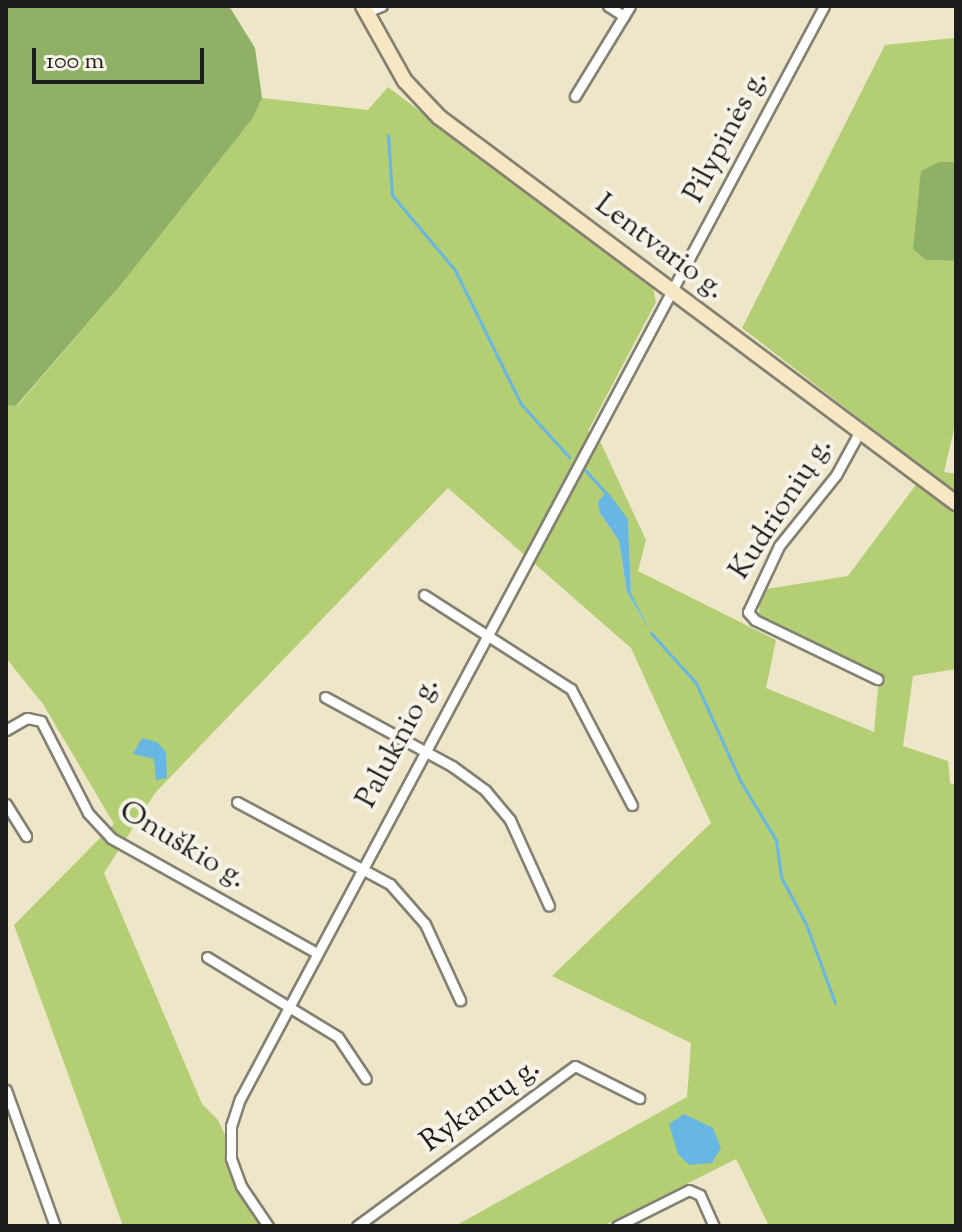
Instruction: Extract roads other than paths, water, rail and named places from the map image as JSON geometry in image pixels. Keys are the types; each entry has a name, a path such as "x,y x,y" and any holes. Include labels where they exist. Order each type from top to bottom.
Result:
{"main road":[{"name":"Lentvario g.","path":"365,9 391,61 421,100 956,503"}],"street":[{"path":"365,9 382,6"},
{"path":"608,6 624,16"},
{"path":"575,96 630,6"},
{"name":"Pilypinės g.","path":"670,290 824,6"},
{"name":"Paluknio g.","path":"268,1226 241,1186 229,1137 240,1099 288,1002 670,290"},
{"name":"Kudrionių g.","path":"860,431 836,475 779,546 748,612 755,620 877,679"},
{"path":"424,595 486,631 571,689 632,805"},
{"path":"325,697 485,790 510,820 549,906"},
{"name":"Onuškio g.","path":"6,730 27,718 41,721 88,813 111,838 315,952"},
{"path":"237,802 361,866 410,902 460,1000"},
{"path":"6,804 26,836"},
{"path":"207,957 288,1002 338,1037 366,1079"},
{"name":"Rykantų g.","path":"357,1226 575,1066 639,1098"},
{"path":"6,1090 55,1226"},
{"path":"617,1226 689,1190 700,1195 714,1226"}],"water":[{"path":"607,491 628,519 631,593 651,633 627,592 619,541 600,513 598,502"},
{"path":"142,738 157,742 166,752 167,778 156,780 154,759 133,754"},
{"path":"684,1114 713,1128 721,1148 712,1163 689,1165 678,1154 669,1124"}],"waterway":[{"path":"388,135 392,195 455,270 521,404 569,457"},
{"path":"585,470 605,492"},
{"path":"651,633 696,683 741,782 776,840 781,877 806,924 835,1003"}]}
